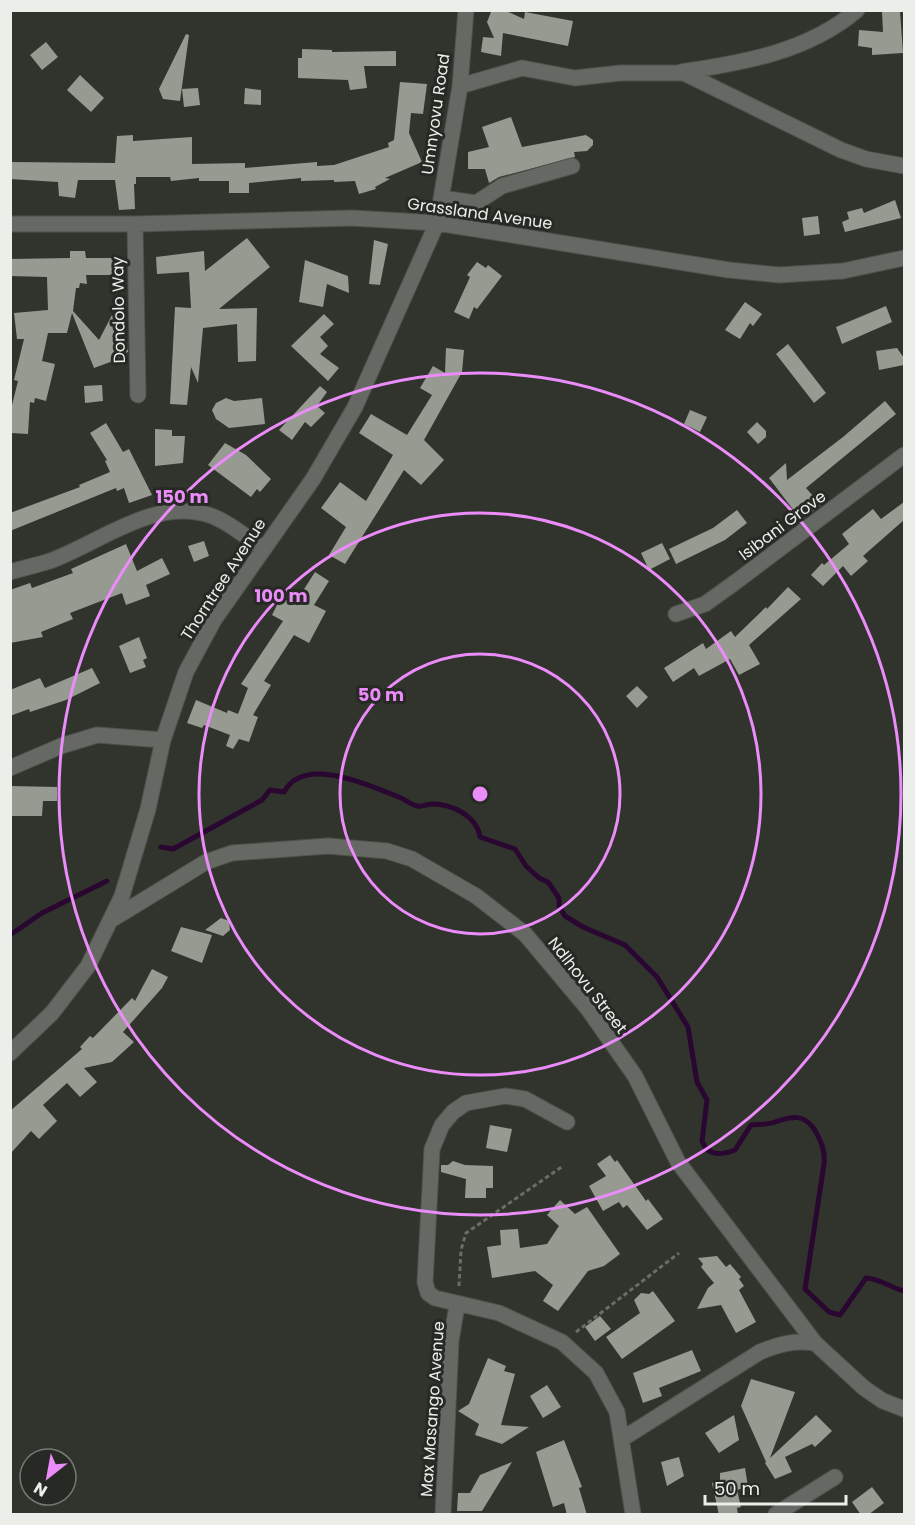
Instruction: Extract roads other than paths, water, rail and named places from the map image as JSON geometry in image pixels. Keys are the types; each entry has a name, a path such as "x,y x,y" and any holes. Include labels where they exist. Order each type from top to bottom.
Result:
{"street":[{"name":"Umnyovu Road","path":"437,223 460,86 466,10"},
{"path":"460,86 522,68 575,78 620,73 678,73 737,64 763,57 830,29 857,10"},
{"path":"678,73 710,84 841,150 866,159 904,165"},
{"path":"441,198 476,203 502,186 572,166"},
{"name":"Grassland Avenue","path":"10,224 135,224 352,218 437,223 719,268 779,275 843,271 904,258"},
{"name":"Thorntree Avenue","path":"10,1053 52,1013 80,979 111,920 122,896 148,809 162,740 186,672 214,620 313,479 355,407 437,223"},
{"name":"Dondolo Way","path":"135,224 138,395"},
{"name":"Isibani Grove","path":"676,614 705,604 904,454"},
{"path":"10,572 50,561 147,518 184,510 210,515 234,528 263,549"},
{"path":"10,768 61,746 97,735 162,740"},
{"name":"Ndlhovu Street","path":"111,920 206,862 232,854 328,846 387,851 412,859 476,896 525,934 588,1009 635,1076 678,1162 815,1343 864,1388 883,1401 904,1409"},
{"path":"567,1122 525,1099 505,1096 466,1103 453,1112 442,1125 432,1149 424,1282 428,1293 435,1298 499,1313 562,1342 596,1372 617,1412 633,1515"},
{"name":"Max Masango Avenue","path":"443,1515 451,1341 457,1305"},
{"path":"622,1439 760,1352 778,1344 801,1341 815,1343"},
{"path":"776,1515 835,1477"}],"waterway":[{"path":"161,847 173,849 262,800 270,790 284,792 294,781 306,775 339,776 373,787 416,806 432,804 448,806 469,817 480,837 515,849 526,866 539,878 548,882 559,898 559,906 565,916 583,927 625,945 657,977 688,1027 697,1082 707,1100 702,1141 708,1150 720,1154 735,1150 751,1125 798,1118 812,1126 823,1147 824,1164 805,1289 829,1312 840,1315 866,1278 904,1291"},
{"path":"10,935 42,913 107,881"}]}
